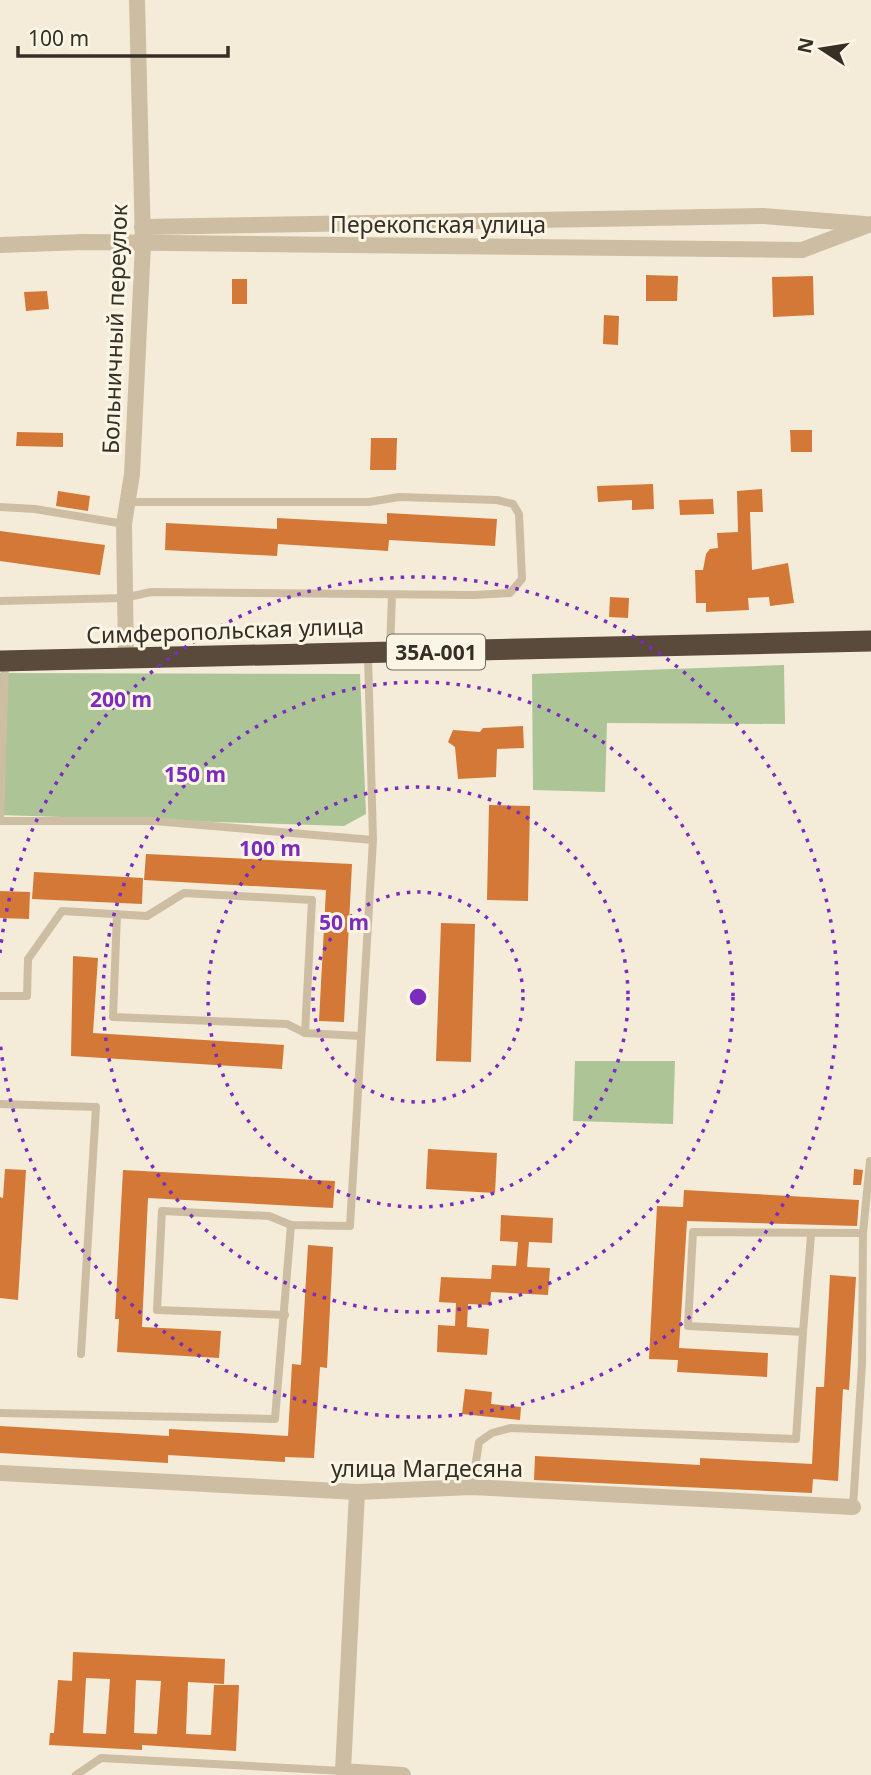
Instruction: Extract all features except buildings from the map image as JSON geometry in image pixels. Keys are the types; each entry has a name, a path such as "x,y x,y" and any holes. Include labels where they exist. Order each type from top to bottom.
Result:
{"highway":[{"name":"Симферопольская улица","path":"2,661 871,641"}],"street":[{"name":"Больничный переулок","path":"126,659 124,524 132,474 143,245 137,0"},
{"name":"Перекопская улица","path":"142,227 763,216 871,224"},
{"name":"Перекопская улица","path":"0,246 84,242 143,245 802,250 871,224"},
{"name":"улица Магдесяна","path":"0,1473 357,1492 472,1487 853,1507"},
{"path":"357,1492 343,1771 403,1775"}],"lane":[{"path":"0,601 124,598 151,592 510,593 522,579 519,514 513,504 497,500 399,497 369,502 127,502"},
{"path":"0,507 35,509 124,524"},
{"path":"390,652 392,594"},
{"path":"285,1315 156,1310 162,1211 269,1216 290,1225 350,1226 373,840 368,652"},
{"path":"2,661 0,821 154,821 373,840"},
{"path":"0,996 27,996 28,959 62,911 147,916 184,893 312,900 304,1033"},
{"path":"117,914 113,1017 287,1024 304,1033 362,1036"},
{"path":"0,1104 96,1107 81,1354"},
{"path":"853,1507 862,1364 863,1233 870,1161"},
{"path":"0,1412 275,1419 290,1225"},
{"path":"803,1332 688,1326 692,1232 811,1235 863,1233"},
{"path":"472,1487 478,1442 492,1433 510,1428 796,1439 811,1235"},
{"path":"76,1775 101,1758 343,1771"}],"green space":[{"path":"784,665 785,724 607,723 605,792 533,790 532,674"},
{"path":"0,673 360,674 366,814 344,826 0,815"},
{"path":"575,1061 675,1061 673,1124 573,1121"}]}
